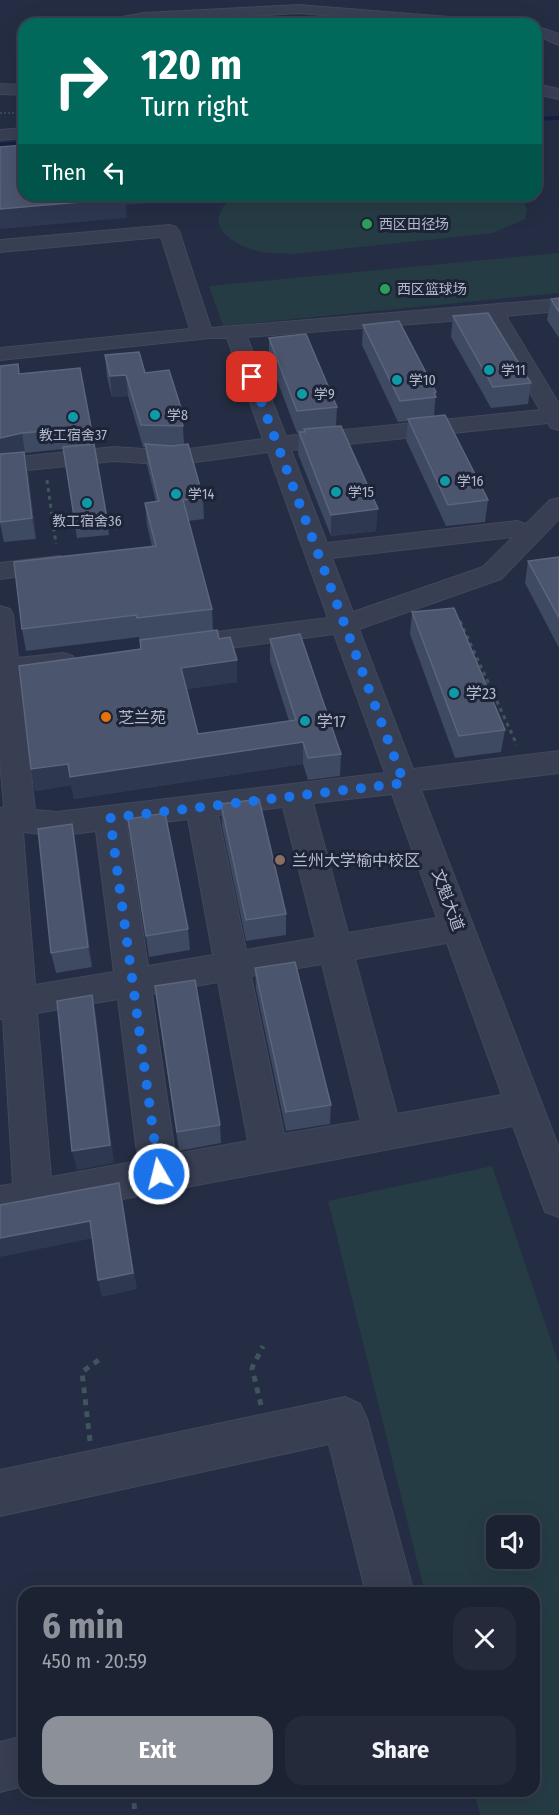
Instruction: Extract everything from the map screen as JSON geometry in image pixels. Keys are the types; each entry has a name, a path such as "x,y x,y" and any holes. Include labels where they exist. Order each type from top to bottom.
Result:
{"street":[{"path":"139,18 299,9 411,18"},
{"path":"542,33 559,40"},
{"path":"0,89 18,90"},
{"path":"542,90 559,94"},
{"path":"0,135 18,134"},
{"path":"0,246 169,231 202,334"},
{"path":"0,354 202,334 559,305"},
{"path":"0,466 114,454 174,458 277,444 558,418 493,311"},
{"name":"文魁大道","path":"236,332 559,1199"},
{"path":"158,649 345,624 446,591 492,573 559,505"},
{"path":"318,552 517,529 529,535"},
{"path":"0,571 87,561"},
{"path":"0,615 6,669 10,1004 16,1201 525,1107"},
{"path":"6,669 87,658"},
{"path":"9,819 57,824 404,783 559,762"},
{"path":"295,795 383,1133"},
{"path":"201,807 269,1154"},
{"path":"110,818 159,1174"},
{"path":"10,1004 458,928"},
{"path":"0,1493 345,1419 388,1587"},
{"path":"0,1767 18,1762"}],"path":[{"path":"0,113 18,113"},
{"path":"44,462 56,545"},
{"path":"446,591 527,766"},
{"path":"263,1346 252,1368 268,1435"},
{"path":"94,1473 82,1372 100,1359"},
{"path":"133,1797 135,1815"}],"shaded area":[{"name":"西区田径场","path":"229,201 523,201 527,210 525,219 493,233 294,254 261,252 238,244 229,238 222,231 219,223 219,214"},
{"name":"西区篮球场","path":"559,253 559,293 223,326 209,286"},
{"path":"492,1166 559,1364 559,1815 480,1815 476,1797 540,1797 540,1587 424,1587 328,1201"}],"building":[{"path":"18,146 18,201 91,201 0,209 0,147"},
{"path":"559,298 559,312 551,299"},
{"path":"488,313 531,383 493,387 453,316"},
{"path":"399,321 436,392 434,393 436,397 400,401 363,325"},
{"path":"306,334 337,407 297,411 269,338"},
{"path":"139,352 145,373 169,370 182,411 179,412 183,426 141,425 126,375 110,376 105,355"},
{"path":"18,364 19,374 80,368 91,427 22,433 0,438 0,366"},
{"path":"445,415 488,500 448,505 408,419"},
{"path":"341,426 378,509 331,515 299,432 305,432 304,429"},
{"name":"教工宿舍36","path":"94,444 106,513 74,516 63,447"},
{"path":"145,444 172,446 188,444 203,497 183,500 212,609 137,618 136,615 22,629 14,562 156,546 145,503 159,501"},
{"path":"24,452 32,518 0,522 0,454"},
{"path":"559,557 559,618 528,561"},
{"name":"学23","path":"454,608 505,730 459,736 412,612"},
{"path":"217,630 219,639 230,637 237,660 181,668 198,734 296,720 270,639 300,634 341,754 308,758 303,742 70,777 68,764 31,769 19,666 141,649 140,640"},
{"path":"259,799 286,914 246,920 221,804"},
{"path":"165,813 188,929 146,936 128,819"},
{"path":"72,824 88,947 51,953 38,829"},
{"path":"295,962 331,1105 286,1112 255,968"},
{"path":"195,980 220,1125 177,1132 155,986"},
{"path":"92,995 110,1145 72,1151 57,1001"},
{"path":"119,1183 133,1273 98,1280 90,1221 0,1238 0,1205"}],"waterway":[{"path":"542,119 559,118"},
{"path":"0,145 18,144"}],"place":[{"name":"西区田径场","path":"367,224"},
{"name":"西区篮球场","path":"385,289"},
{"name":"学11","path":"489,370"},
{"name":"学10","path":"397,380"},
{"name":"学9","path":"302,394"},
{"name":"学8","path":"155,415"},
{"name":"教工宿舍37","path":"73,417"},
{"name":"学16","path":"445,481"},
{"name":"学15","path":"336,492"},
{"name":"学14","path":"176,494"},
{"name":"教工宿舍36","path":"87,503"},
{"name":"学23","path":"454,693"},
{"name":"芝兰苑","path":"106,717"},
{"name":"学17","path":"305,721"},
{"name":"兰州大学榆中校区","path":"280,860"}],"route":[{"path":"159,1174 110,818 404,783 252,377"}]}
